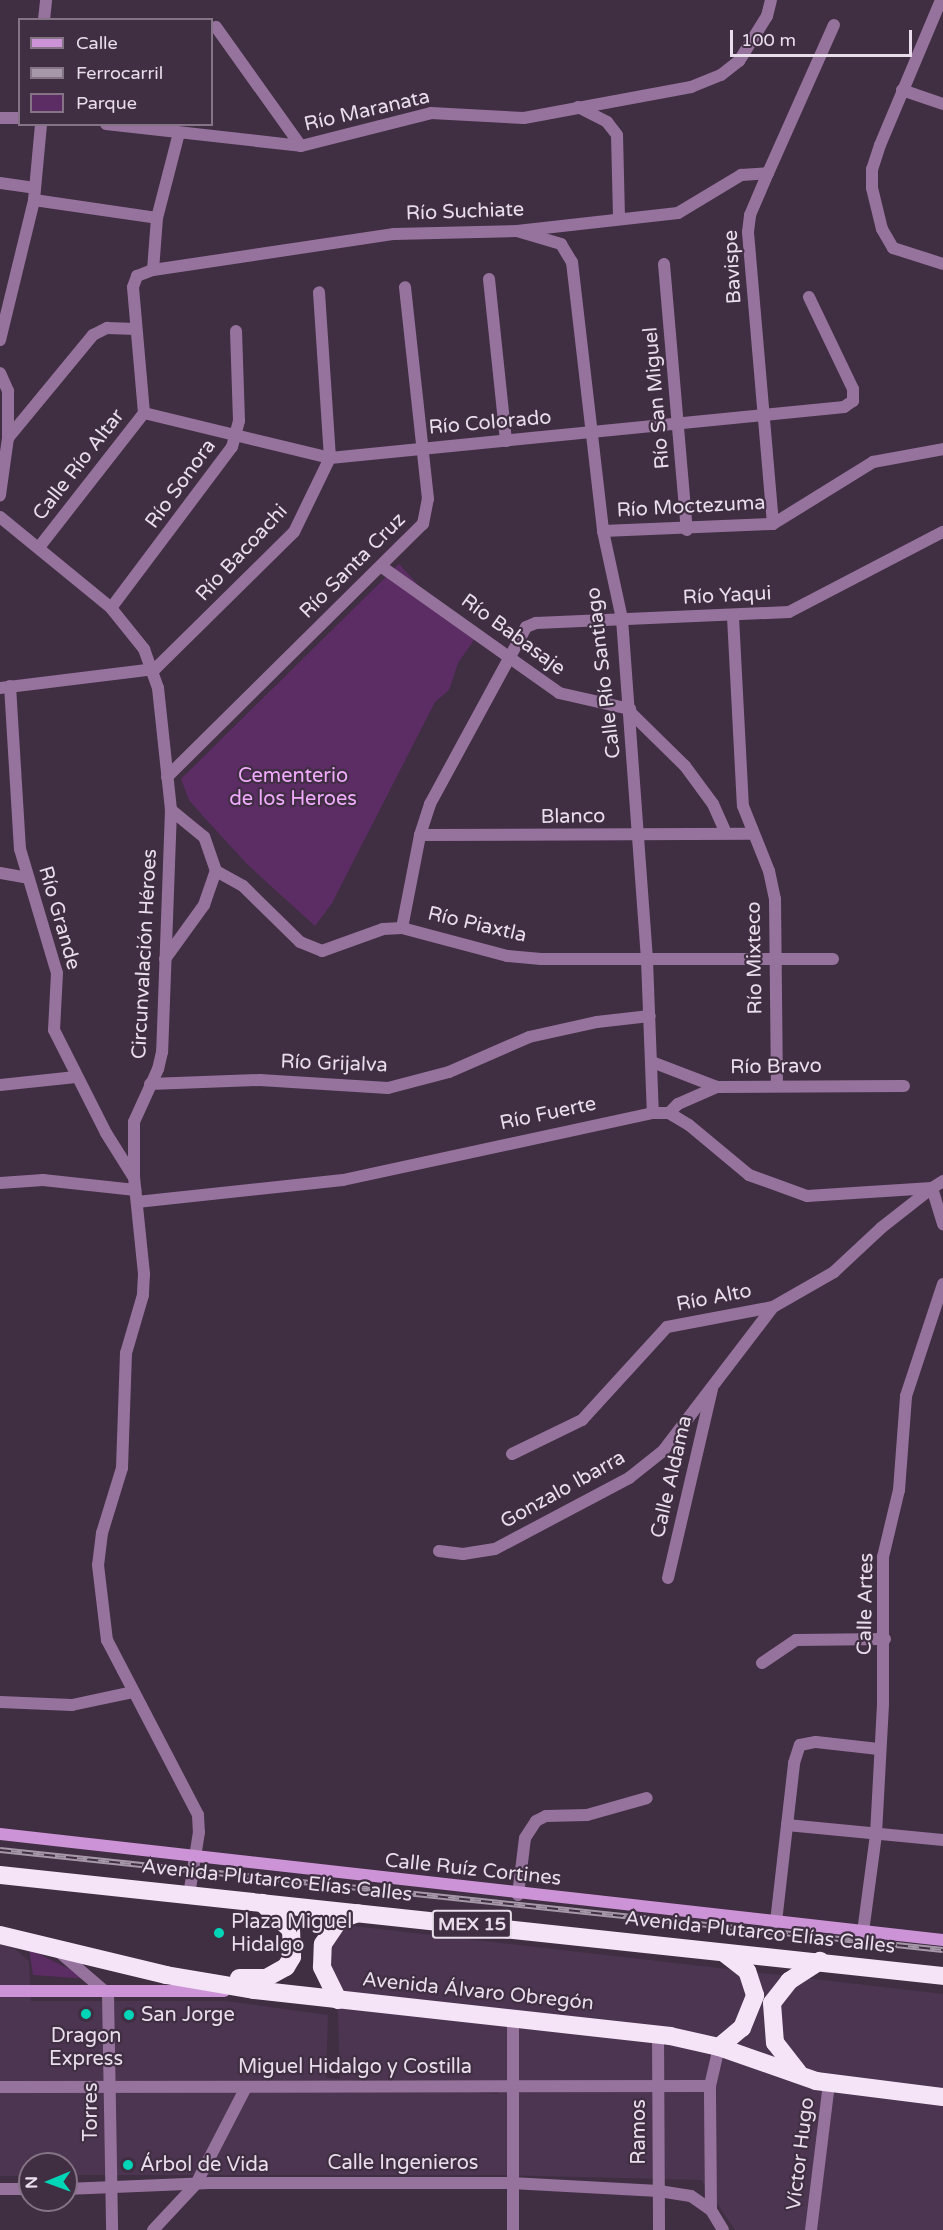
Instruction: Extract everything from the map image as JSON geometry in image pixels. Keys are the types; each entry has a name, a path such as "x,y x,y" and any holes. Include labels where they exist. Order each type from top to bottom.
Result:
{"highway":[{"name":"Avenida Plutarco Elías Calles","path":"0,1875 258,1901 723,1953 820,1961 943,1976"},
{"path":"122,1965 153,1965 223,1977 266,1978 286,1967 292,1958 291,1930 258,1901"},
{"path":"338,2000 322,1967 323,1944 339,1920 357,1913"},
{"path":"0,1935 122,1965 254,1990"},
{"path":"719,2047 742,2028 753,2002 752,1981 747,1971 723,1953"},
{"path":"802,2076 775,2043 772,2006 789,1982 820,1961"},
{"name":"Avenida Álvaro Obregón","path":"254,1990 658,2034 719,2047 829,2083 943,2097"},
{"path":"753,2002 772,2006"}],"street":[{"path":"44,18 46,0"},
{"name":"Río Maranata","path":"122,126 301,146 431,113 503,120 691,87 721,75 753,42 771,0"},
{"path":"927,0 941,5 902,90 872,169 875,206 893,248 943,264"},
{"name":"Bavispe","path":"773,524 748,232 750,215 834,25"},
{"path":"216,27 301,146"},
{"path":"902,90 943,104"},
{"path":"578,107 607,122 617,135 619,219"},
{"path":"0,118 18,118"},
{"path":"0,340 34,194 40,126"},
{"path":"153,270 157,218 179,133"},
{"name":"Río Suchiate","path":"153,270 394,234 517,231 684,211 741,175 768,173"},
{"path":"0,183 34,194 157,218"},
{"name":"Calle Río Santiago","path":"517,231 561,244 572,262 603,531 622,618 647,960 653,1113"},
{"name":"Río San Miguel","path":"664,264 687,530"},
{"name":"Calle Río Altar","path":"40,546 144,413 134,281 153,270"},
{"path":"489,279 506,441"},
{"name":"Río Santa Cruz","path":"168,777 423,524 428,500 405,287"},
{"name":"Río Bacoachi","path":"154,669 294,532 308,511 330,458 319,292"},
{"name":"Río Colorado","path":"144,413 330,458 592,434 844,407 853,401 854,389 808,297"},
{"path":"8,438 93,335 107,328 136,329"},
{"name":"Río Sonora","path":"111,608 227,458 236,437 236,331"},
{"path":"0,373 8,391 8,438 0,495"},
{"path":"940,451 943,464"},
{"name":"Río Moctezuma","path":"603,531 687,530 773,524 873,462 940,451"},
{"name":"Circunvalación Héroes","path":"0,517 40,546 111,608 154,669 171,810 162,1052 134,1122 135,1189 143,1295 126,1353 122,1468 102,1533 98,1565 107,1640 198,1815 196,1858 189,1895"},
{"name":"Río Yaqui","path":"420,835 430,804 509,654 526,627 536,623 622,618 733,617 789,612 943,532"},
{"name":"Río Babasaje","path":"382,567 509,654 559,693 630,711"},
{"name":"Río Mixteco","path":"733,617 743,806 773,885 777,1085"},
{"path":"5,687 154,669"},
{"name":"Río Grande","path":"5,687 17,823 27,878 45,924 57,973 54,1030 135,1189"},
{"path":"630,711 685,766 713,804 726,833"},
{"path":"165,959 199,914 216,871 204,837 171,810"},
{"name":"Blanco","path":"420,835 753,834"},
{"path":"402,928 420,835"},
{"name":"Río Piaxtla","path":"216,871 243,886 310,948 333,949 362,936 402,928 507,956 647,960 833,958"},
{"path":"0,873 27,878"},
{"name":"Río Grijalva","path":"150,1084 260,1080 388,1088 449,1072 529,1037 597,1022 650,1016"},
{"name":"Río Bravo","path":"652,1062 717,1087 904,1086"},
{"path":"0,1085 76,1077"},
{"path":"717,1087 678,1104 669,1113 689,1125 748,1175 787,1191 825,1196 932,1188 943,1181"},
{"name":"Río Fuerte","path":"0,1182 43,1180 135,1189 343,1180 653,1113 669,1113"},
{"path":"932,1188 943,1224"},
{"name":"Río Alto","path":"512,1454 587,1416 667,1327 772,1306 834,1272 881,1228 932,1188"},
{"name":"Calle Artes","path":"863,1932 876,1834 885,1639 883,1557 899,1490 906,1396 943,1284"},
{"name":"Gonzalo Ibarra","path":"439,1551 464,1554 495,1550 615,1488 663,1450 772,1306"},
{"name":"Calle Aldama","path":"668,1578 712,1385"},
{"path":"762,1663 796,1640 885,1639"},
{"path":"0,1702 72,1705 133,1692"},
{"path":"776,1922 794,1763 800,1745 816,1742 879,1749"},
{"path":"518,1894 525,1838 536,1821 546,1816 587,1815 647,1798"},
{"path":"787,1825 943,1840"},
{"name":"Calle Ruíz Cortines","path":"0,1834 196,1858 943,1940"},
{"path":"58,1950 108,1994"},
{"name":"Avenida Álvaro Obregón","path":"0,1991 108,1994 254,1990"},
{"name":"Torres","path":"108,1994 112,2230"},
{"path":"513,2019 511,2183 513,2230"},
{"name":"Ramos","path":"658,2034 659,2230"},
{"path":"711,2210 710,2086 719,2047"},
{"name":"Víctor Hugo","path":"811,2230 829,2083"},
{"name":"Miguel Hidalgo y Costilla","path":"0,2087 658,2088 710,2086"},
{"path":"153,2230 196,2184 246,2087"},
{"name":"Calle Ingenieros","path":"78,2189 196,2184 511,2183 659,2191 691,2196 711,2210 723,2230"},
{"path":"0,2189 18,2189"}],"shaded area":[{"path":"345,1925 943,1994 943,2230 735,2230 701,2180 495,2175 78,2175 78,2152 18,2152 18,2176 0,2176 0,1944 15,1949 29,1961 31,2001 226,2001 328,2015 326,2078 340,2079 337,1986 322,1967 329,1942","holes":["348,2080 498,2081 497,2094"]}],"green space":[{"name":"Cementerio de los Heroes","path":"399,564 440,609 476,637 458,663 449,690 435,702 332,903 315,926 247,864 202,815 189,800 181,779"},
{"path":"29,1949 89,1979 33,1975"}],"railway":[{"path":"0,1850 943,1950"}],"place":[{"name":"Plaza Miguel Hidalgo","path":"219,1933"},
{"name":"Dragon Express","path":"86,2014"},
{"name":"San Jorge","path":"129,2015"},
{"name":"Árbol de Vida","path":"128,2165"}]}
